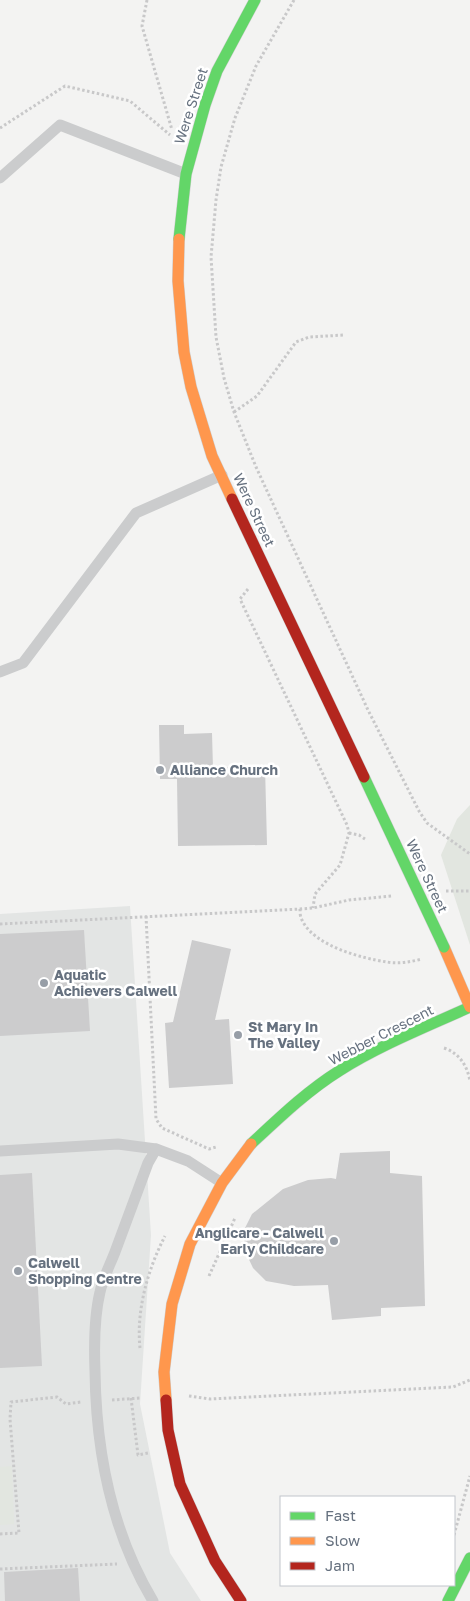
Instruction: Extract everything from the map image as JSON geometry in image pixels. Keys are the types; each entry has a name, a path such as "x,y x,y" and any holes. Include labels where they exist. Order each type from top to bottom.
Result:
{"street":[{"name":"Were Street","path":"255,0 217,71 205,105 186,174 178,245 178,281 184,352 191,387 212,456 444,947 470,1007"},
{"name":"Webber Crescent","path":"241,1601 215,1561 180,1484 168,1430 164,1372 172,1304 190,1244 222,1183 249,1145 303,1096 340,1070 385,1046 470,1007"},
{"path":"448,1601 470,1558"}],"lane":[{"path":"0,178 60,125 186,174"},
{"path":"0,672 22,663 136,513 222,475"},
{"path":"0,1151 118,1144 156,1149 188,1161 222,1183"},
{"path":"153,1601 146,1590 120,1531 108,1490 100,1450 94,1341 100,1291 148,1163 156,1149"}],"path":[{"path":"0,128 66,86 130,101 174,138 142,26 147,0"},
{"path":"294,0 256,66 238,109 221,167 211,257 216,337 224,378 234,412 256,467 368,710 419,811 427,823 470,854"},
{"path":"234,412 257,396 296,342 309,336 344,335"},
{"path":"349,834 359,835 372,844"},
{"path":"0,924 300,909 349,900"},
{"path":"300,909 301,919 309,930 325,942 346,952 388,962 409,963 427,958"},
{"path":"146,916 156,1119 162,1128 196,1144 210,1149 220,1146"},
{"path":"442,1047 454,1051 462,1060 470,1081"},
{"path":"208,1278 235,1217"},
{"path":"184,1395 210,1399 453,1388 470,1380"},
{"path":"0,1534 19,1533 10,1419 11,1402 57,1397 66,1404 145,1398"},
{"path":"131,1398 138,1455 152,1452"},
{"path":"455,1531 470,1476"},
{"path":"0,1569 119,1564 133,1561"}],"shaded area":[{"path":"470,805 470,945 441,855 457,819"},
{"path":"130,906 151,1235 140,1404 170,1553 201,1601 0,1601 0,914"},
{"path":"12,1466 14,1524 0,1525 0,1467"}],"building":[{"path":"159,725 184,725 184,734 212,733 213,768 265,766 267,845 178,846 177,779 160,779"},
{"name":"Aquatic Achievers Calwell","path":"84,930 90,1031 0,1036 0,934"},
{"path":"192,940 231,949 215,1020 229,1019 233,1084 169,1088 165,1023 173,1022"},
{"name":"Anglicare - Calwell Early Childcare","path":"390,1151 390,1173 422,1176 425,1306 381,1308 381,1316 332,1320 328,1285 294,1286 266,1281 253,1268 245,1251 244,1230 252,1214 283,1189 308,1180 336,1179 340,1153"},
{"name":"Calwell Shopping Centre","path":"32,1173 42,1366 0,1368 0,1175"},
{"path":"78,1568 80,1601 5,1601 4,1572"}],"traffic: fast":[{"path":"179,239 186,174 205,105 217,71 255,0"},
{"path":"364,777 395,843"},
{"path":"395,843 444,947"},
{"path":"251,1144 304,1096 339,1071 387,1045 470,1007"},
{"path":"448,1601 470,1558"}],"traffic: slow":[{"path":"179,239 178,281 184,352 191,387 212,456 232,499"},
{"path":"444,947 470,1007"},
{"path":"166,1400 164,1372 172,1304 190,1244 222,1183 251,1144"}],"traffic: jam":[{"path":"232,499 364,777"},
{"path":"166,1400 168,1430 180,1484 215,1561 241,1601"}],"place":[{"name":"Alliance Church","path":"160,770"},
{"name":"Aquatic Achievers Calwell","path":"44,983"},
{"name":"St Mary In The Valley","path":"238,1035"},
{"name":"Anglicare - Calwell Early Childcare","path":"334,1241"},
{"name":"Calwell Shopping Centre","path":"18,1271"}]}
